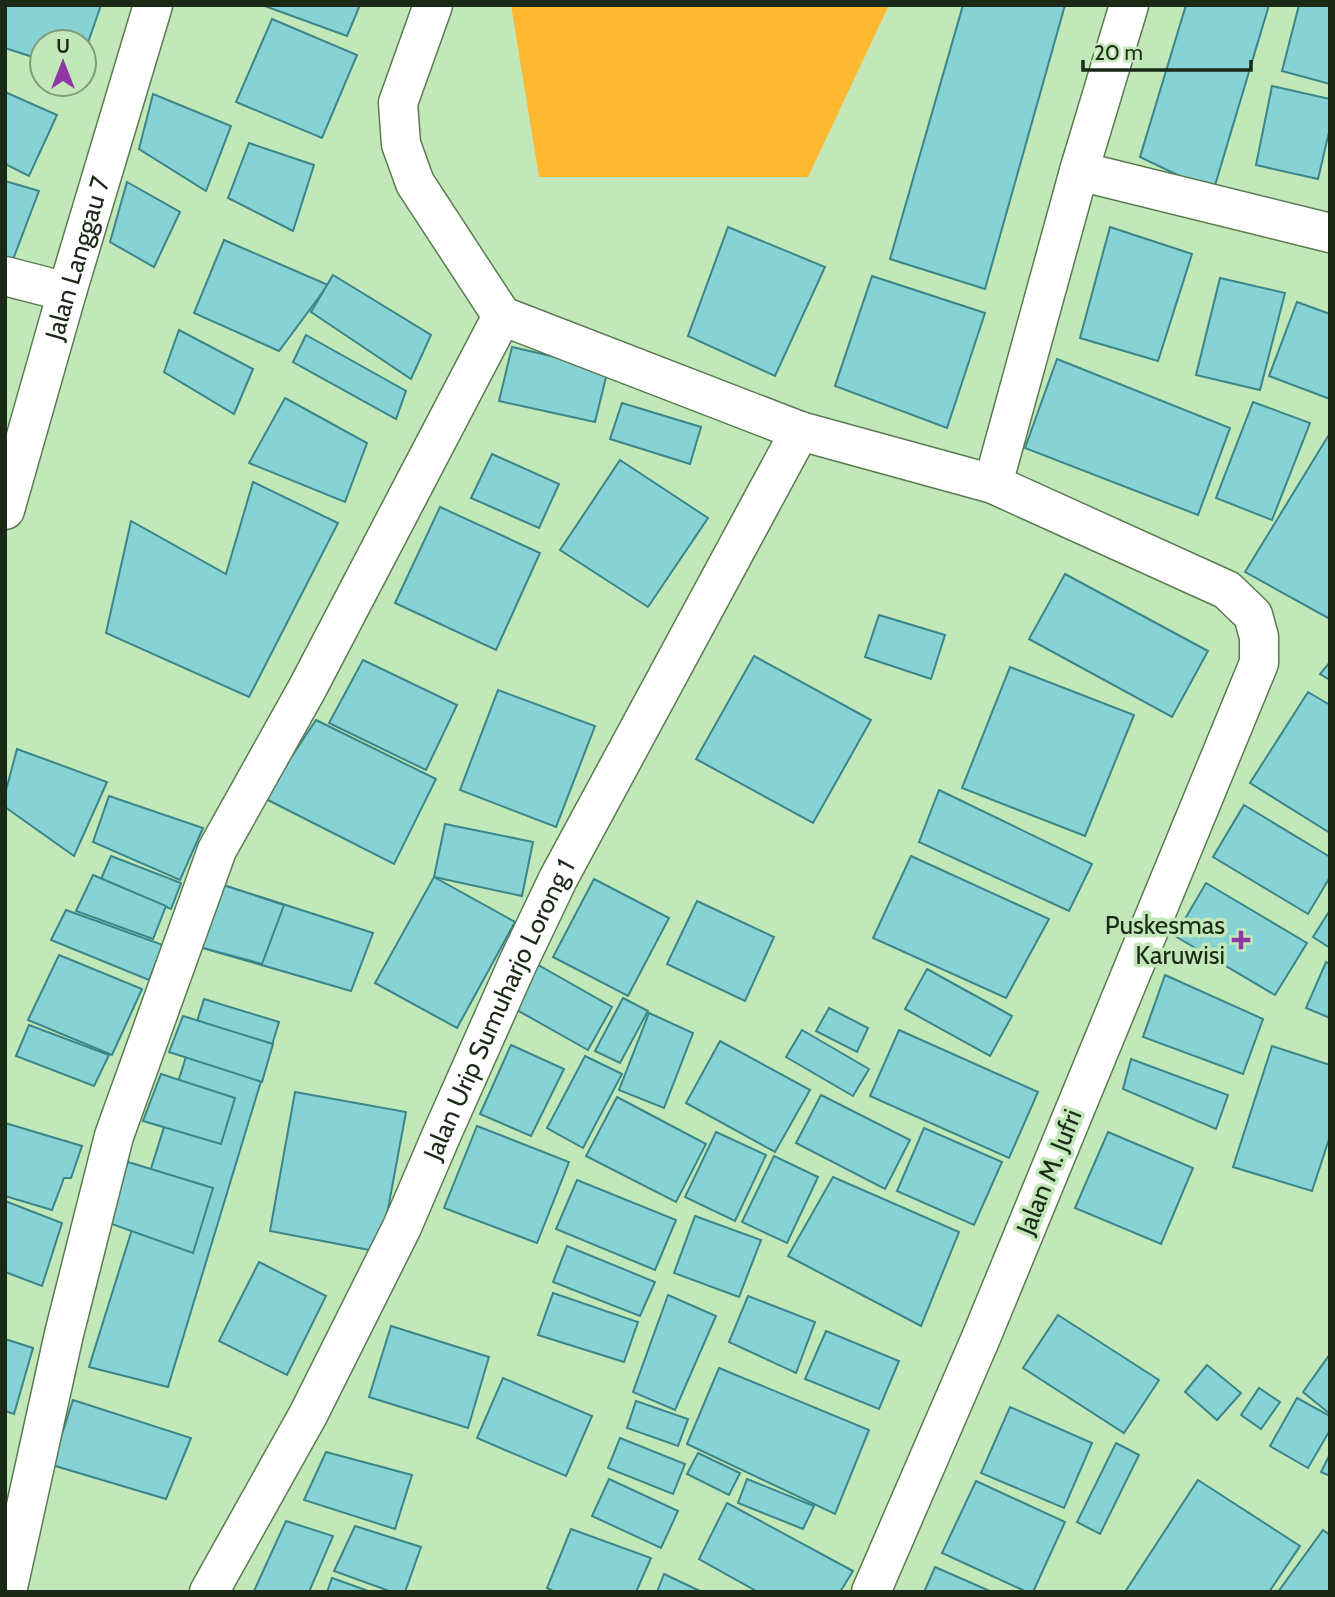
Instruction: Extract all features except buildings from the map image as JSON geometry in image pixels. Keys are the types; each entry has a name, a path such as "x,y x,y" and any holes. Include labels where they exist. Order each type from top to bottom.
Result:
{"street":[{"name":"Jalan Langgau 7","path":"5,510 153,5"},
{"path":"7,1592 64,1334 114,1136 217,850 307,689 502,316 415,183 401,144 398,103 433,5"},
{"path":"993,484 1079,171 1129,5"},
{"path":"1079,171 1330,233"},
{"path":"5,276 67,292"},
{"name":"Jalan M. Jufri","path":"502,316 800,431 993,484 1227,590 1253,615 1259,637 1259,663 980,1340 871,1592"},
{"name":"Jalan Urip Sumuharjo Lorong 1","path":"209,1592 308,1415 402,1227 558,879 800,431"}],"shaded area":[{"path":"511,5 889,5 808,177 539,177"}],"place":[{"name":"Puskesmas Karuwisi","path":"1241,940"}]}
